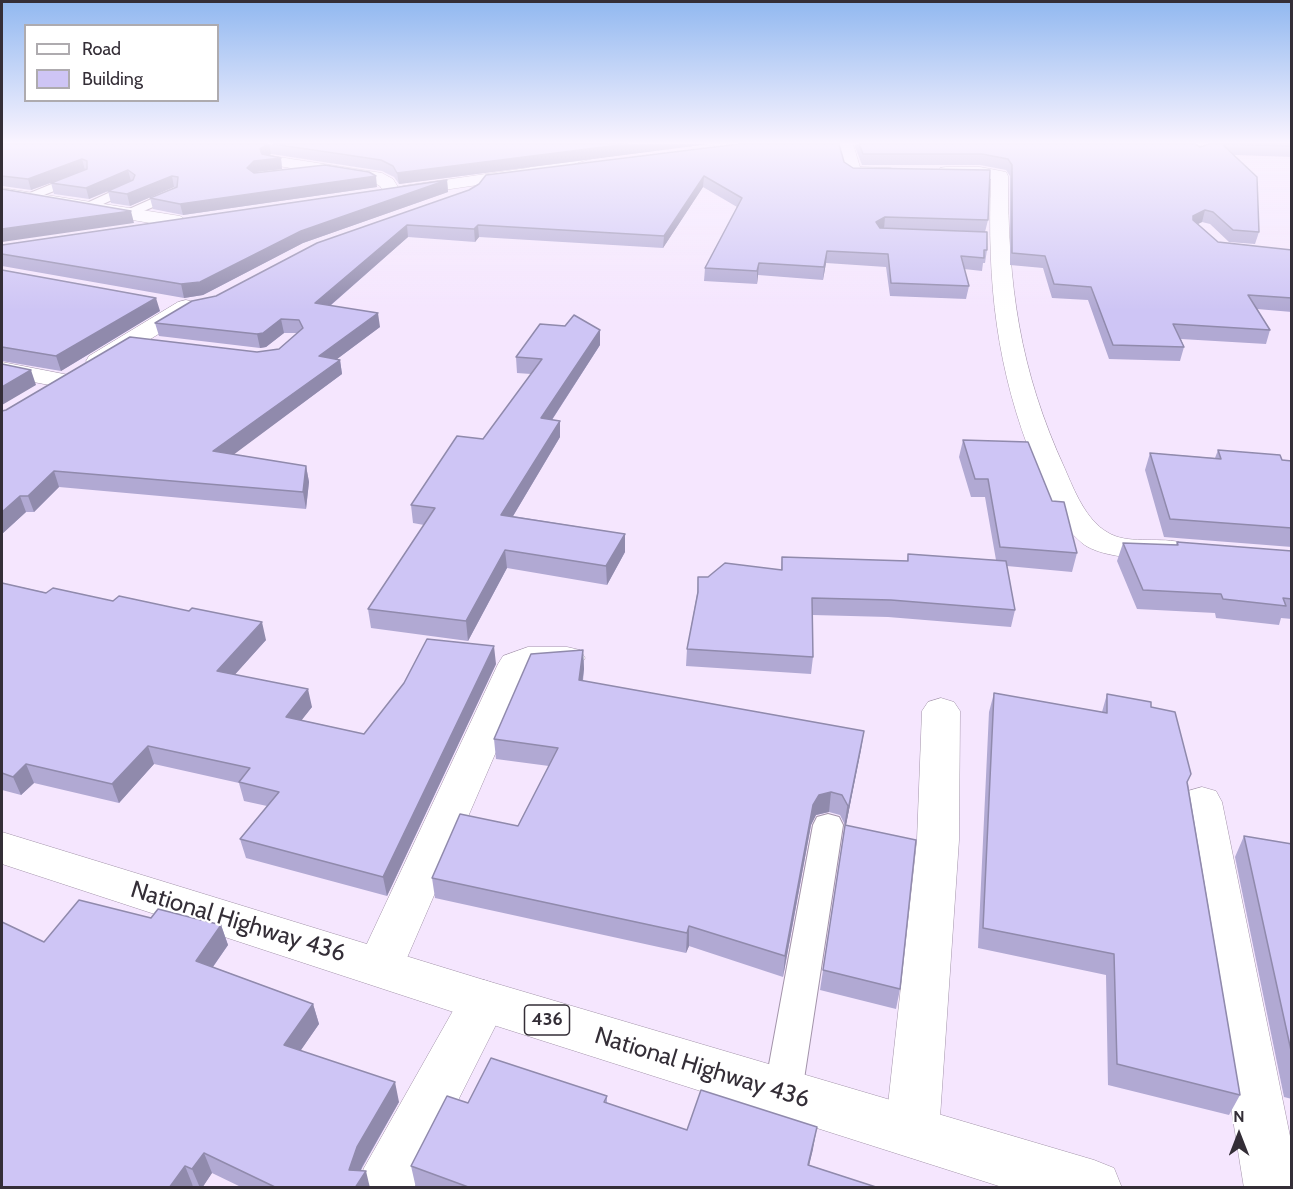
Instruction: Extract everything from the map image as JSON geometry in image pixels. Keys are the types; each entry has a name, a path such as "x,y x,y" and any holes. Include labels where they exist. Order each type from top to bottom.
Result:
{"street":[{"path":"41,199 85,207 126,222 180,222 204,219"},
{"path":"432,206 448,199"},
{"path":"997,199 992,238 1007,344 1036,439 1059,488 1092,536 1106,543 1187,550"},
{"path":"160,303 183,307 210,302"},
{"path":"38,397 186,307 183,307"},
{"path":"130,342 165,346"},
{"path":"2,369 65,381"},
{"path":"380,967 516,664 528,658 567,658"},
{"path":"912,1132 938,840 941,711"},
{"path":"1202,802 1272,1188"},
{"name":"National Highway 436","path":"2,848 484,1001 1094,1188"},
{"path":"384,1188 484,1001"}],"lane":[{"path":"85,207 102,199"},
{"path":"126,222 163,199"},
{"path":"783,1092 828,825"}],"building":[{"path":"2,199 63,199 131,211 2,229"},
{"path":"157,199 212,199 180,204"},
{"path":"314,199 391,199 301,231 200,282 181,284 2,254 2,245"},
{"path":"442,199 688,199 664,236 478,225 474,229 407,225 315,303 378,313 319,356 340,360 213,451 306,466 303,492 54,471 28,496 20,496 2,512 2,411 130,337 257,352 279,349 303,328 299,320 281,319 263,333 257,334 155,323 192,301 216,296 317,243"},
{"path":"741,199 989,199 988,220 885,217 876,222 880,228 987,232 987,250 984,250 984,258 961,256 969,286 891,283 888,254 827,251 824,267 759,263 757,271 705,268"},
{"path":"1012,199 1258,199 1259,232 1233,230 1213,212 1205,210 1193,216 1193,220 1218,242 1292,250 1292,298 1248,295 1270,330 1173,324 1184,347 1113,345 1091,287 1054,284 1045,256 1012,253"},
{"path":"2,270 156,298 56,356 2,347"},
{"path":"574,315 600,330 541,418 560,421 501,515 625,534 606,566 505,550 466,621 368,609 435,508 411,505 457,436 483,439 542,359 516,357 540,324 565,326"},
{"path":"2,364 31,370 2,387"},
{"path":"963,440 1028,442 1052,501 1064,502 1077,553 1000,547 988,479 975,479"},
{"path":"1218,450 1280,455 1282,460 1292,461 1292,528 1170,519 1150,453 1221,459"},
{"path":"1177,542 1292,551 1292,599 1283,598 1286,606 1223,599 1221,594 1143,590 1123,543 1178,545"},
{"path":"908,554 1006,561 1015,610 891,600 812,598 813,657 687,649 698,592 698,577 708,577 725,563 782,570 782,557 908,561"},
{"path":"2,583 46,593 53,588 113,601 119,596 189,611 192,608 262,622 217,671 308,689 286,717 364,734 404,683 427,639 494,646 383,877 240,839 279,792 239,782 250,768 148,746 112,784 26,764 13,777 2,773"},
{"path":"583,650 579,680 864,731 845,823 848,806 842,795 831,792 819,795 813,805 785,956 689,926 687,933 432,878 460,814 518,826 558,748 494,739 531,654"},
{"path":"994,693 1107,713 1107,694 1151,702 1151,707 1175,712 1191,774 1187,782 1240,1095 1117,1064 1114,954 983,928"},
{"path":"845,825 916,840 900,989 823,970"},
{"path":"1244,836 1292,844 1292,1055"},
{"path":"79,900 151,918 158,909 221,925 196,961 313,1004 284,1045 395,1082 357,1147 349,1170 366,1171 355,1188 277,1188 204,1153 192,1169 185,1166 169,1188 2,1188 2,922 44,942"},
{"path":"491,1058 607,1096 604,1102 687,1130 701,1090 817,1127 808,1165 879,1188 471,1188 411,1166 447,1096 468,1103"}]}
